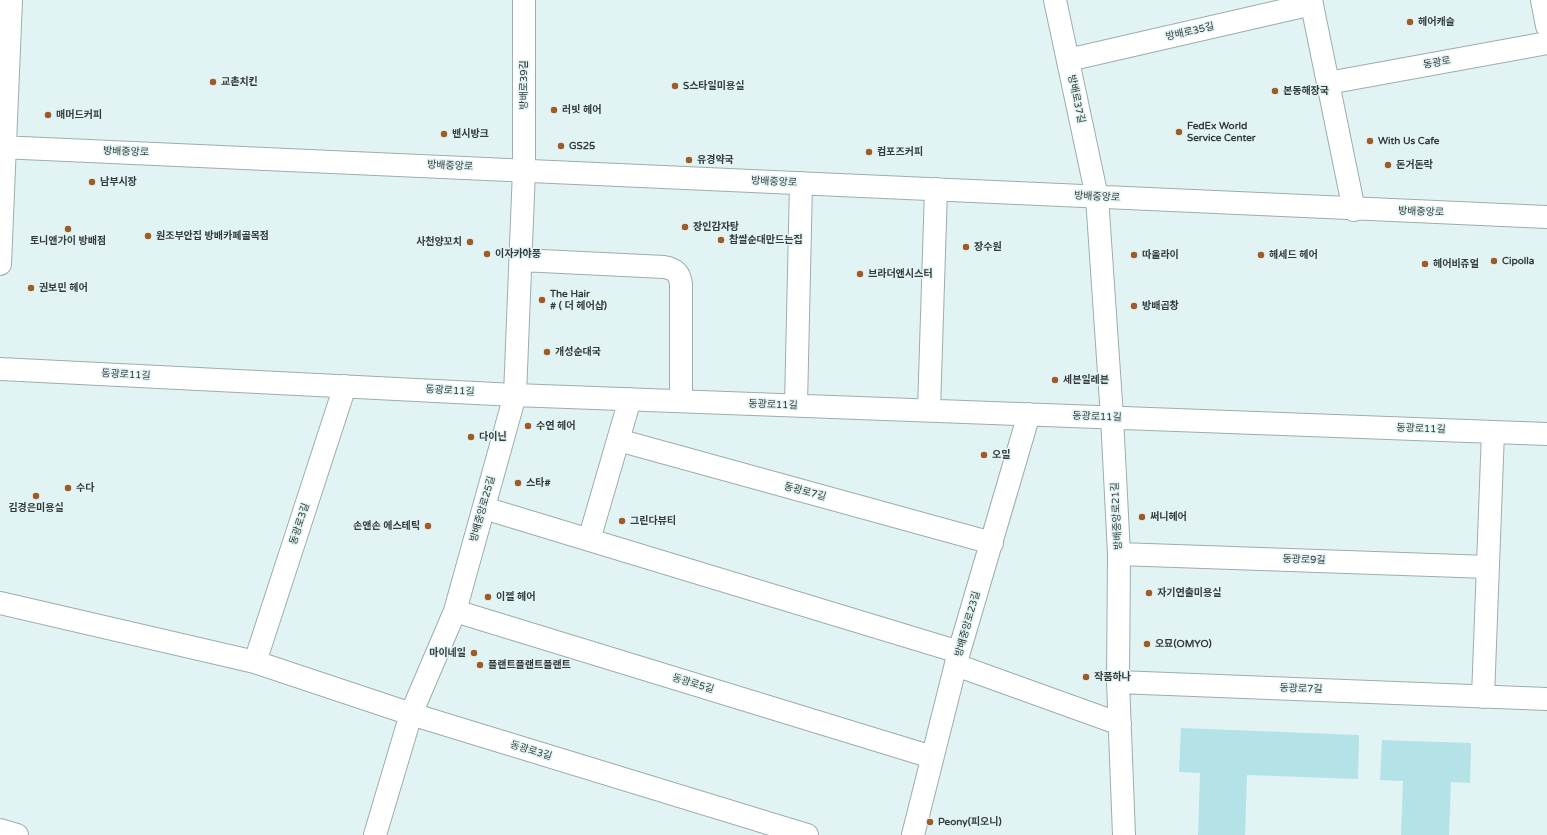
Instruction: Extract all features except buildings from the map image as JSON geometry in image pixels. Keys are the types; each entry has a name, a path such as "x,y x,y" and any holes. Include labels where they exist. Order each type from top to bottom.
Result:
{"street":[{"path":"0,264 3,147 11,0"},
{"name":"방배로39길","path":"524,0 524,170"},
{"name":"방배로37길","path":"1055,0 1097,198"},
{"path":"1542,0 1547,26"},
{"name":"방배로35길","path":"1068,60 1311,2 1354,210"},
{"name":"동광로","path":"1328,83 1547,43"},
{"name":"방배중앙로","path":"3,147 936,189 1354,210 1547,217"},
{"name":"방배중앙로25길","path":"375,835 411,714 455,611 515,395 524,170"},
{"path":"796,405 801,183"},
{"path":"929,410 936,189"},
{"name":"방배중앙로21길","path":"1097,198 1112,417 1119,554 1118,682 1124,835"},
{"path":"521,260 664,267 675,270 679,274 681,286 681,401"},
{"name":"동광로11길","path":"0,369 515,395 1547,434"},
{"name":"동광로3길","path":"255,662 345,386"},
{"path":"589,540 630,399"},
{"name":"방배중앙로23길","path":"912,835 957,659 1029,414"},
{"path":"1483,697 1493,432"},
{"name":"동광로7길","path":"618,440 992,543"},
{"path":"484,508 589,540 957,659 1120,724"},
{"name":"동광로9길","path":"1119,554 1488,567"},
{"name":"동광로3길","path":"0,603 255,662 411,714 808,835"},
{"name":"동광로5길","path":"455,611 932,757"},
{"name":"동광로7길","path":"1118,682 1547,699"},
{"path":"0,830 17,835"}],"place":[{"name":"헤어캐슬","path":"1410,22"},
{"name":"교촌치킨","path":"213,82"},
{"name":"S스타일미용실","path":"675,86"},
{"name":"본동해장국","path":"1275,91"},
{"name":"러빗 헤어","path":"554,110"},
{"name":"매머드커피","path":"48,115"},
{"name":"FedEx World Service Center","path":"1179,132"},
{"name":"밴시방크","path":"444,134"},
{"name":"With Us Cafe","path":"1370,141"},
{"name":"GS25","path":"561,146"},
{"name":"컴포즈커피","path":"869,152"},
{"name":"유경약국","path":"689,160"},
{"name":"돈거돈락","path":"1388,165"},
{"name":"남부시장","path":"92,182"},
{"name":"장인감자탕","path":"685,227"},
{"name":"토니앤가이 방배점","path":"68,229"},
{"name":"원조부안집 방배카페골목점","path":"148,236"},
{"name":"찹쌀순대만드는집","path":"721,240"},
{"name":"사천양꼬치","path":"470,242"},
{"name":"장수원","path":"966,247"},
{"name":"이자카야풍","path":"487,254"},
{"name":"따올라이","path":"1134,255"},
{"name":"헤세드 헤어","path":"1261,255"},
{"name":"Cipolla","path":"1494,261"},
{"name":"헤어비쥬얼","path":"1425,264"},
{"name":"브라더앤시스터","path":"860,274"},
{"name":"권보민 헤어","path":"31,288"},
{"name":"The Hair # ( 더 헤어샵)","path":"542,300"},
{"name":"방배곱창","path":"1134,306"},
{"name":"개성순대국","path":"547,352"},
{"name":"세븐일레븐","path":"1055,380"},
{"name":"수연 헤어","path":"528,426"},
{"name":"다이닌","path":"471,437"},
{"name":"오밀","path":"984,455"},
{"name":"스타#","path":"518,483"},
{"name":"수다","path":"68,488"},
{"name":"김경은미용실","path":"36,496"},
{"name":"써니헤어","path":"1142,517"},
{"name":"그린다뷰티","path":"622,521"},
{"name":"손앤손 에스테틱","path":"428,526"},
{"name":"자기연출미용실","path":"1149,593"},
{"name":"이젤 헤어","path":"488,597"},
{"name":"오묘(OMYO)","path":"1147,644"},
{"name":"마이네일","path":"474,653"},
{"name":"플랜트플랜트플랜트","path":"480,665"},
{"name":"작품하나","path":"1086,677"},
{"name":"Peony(피오니)","path":"930,822"}]}
